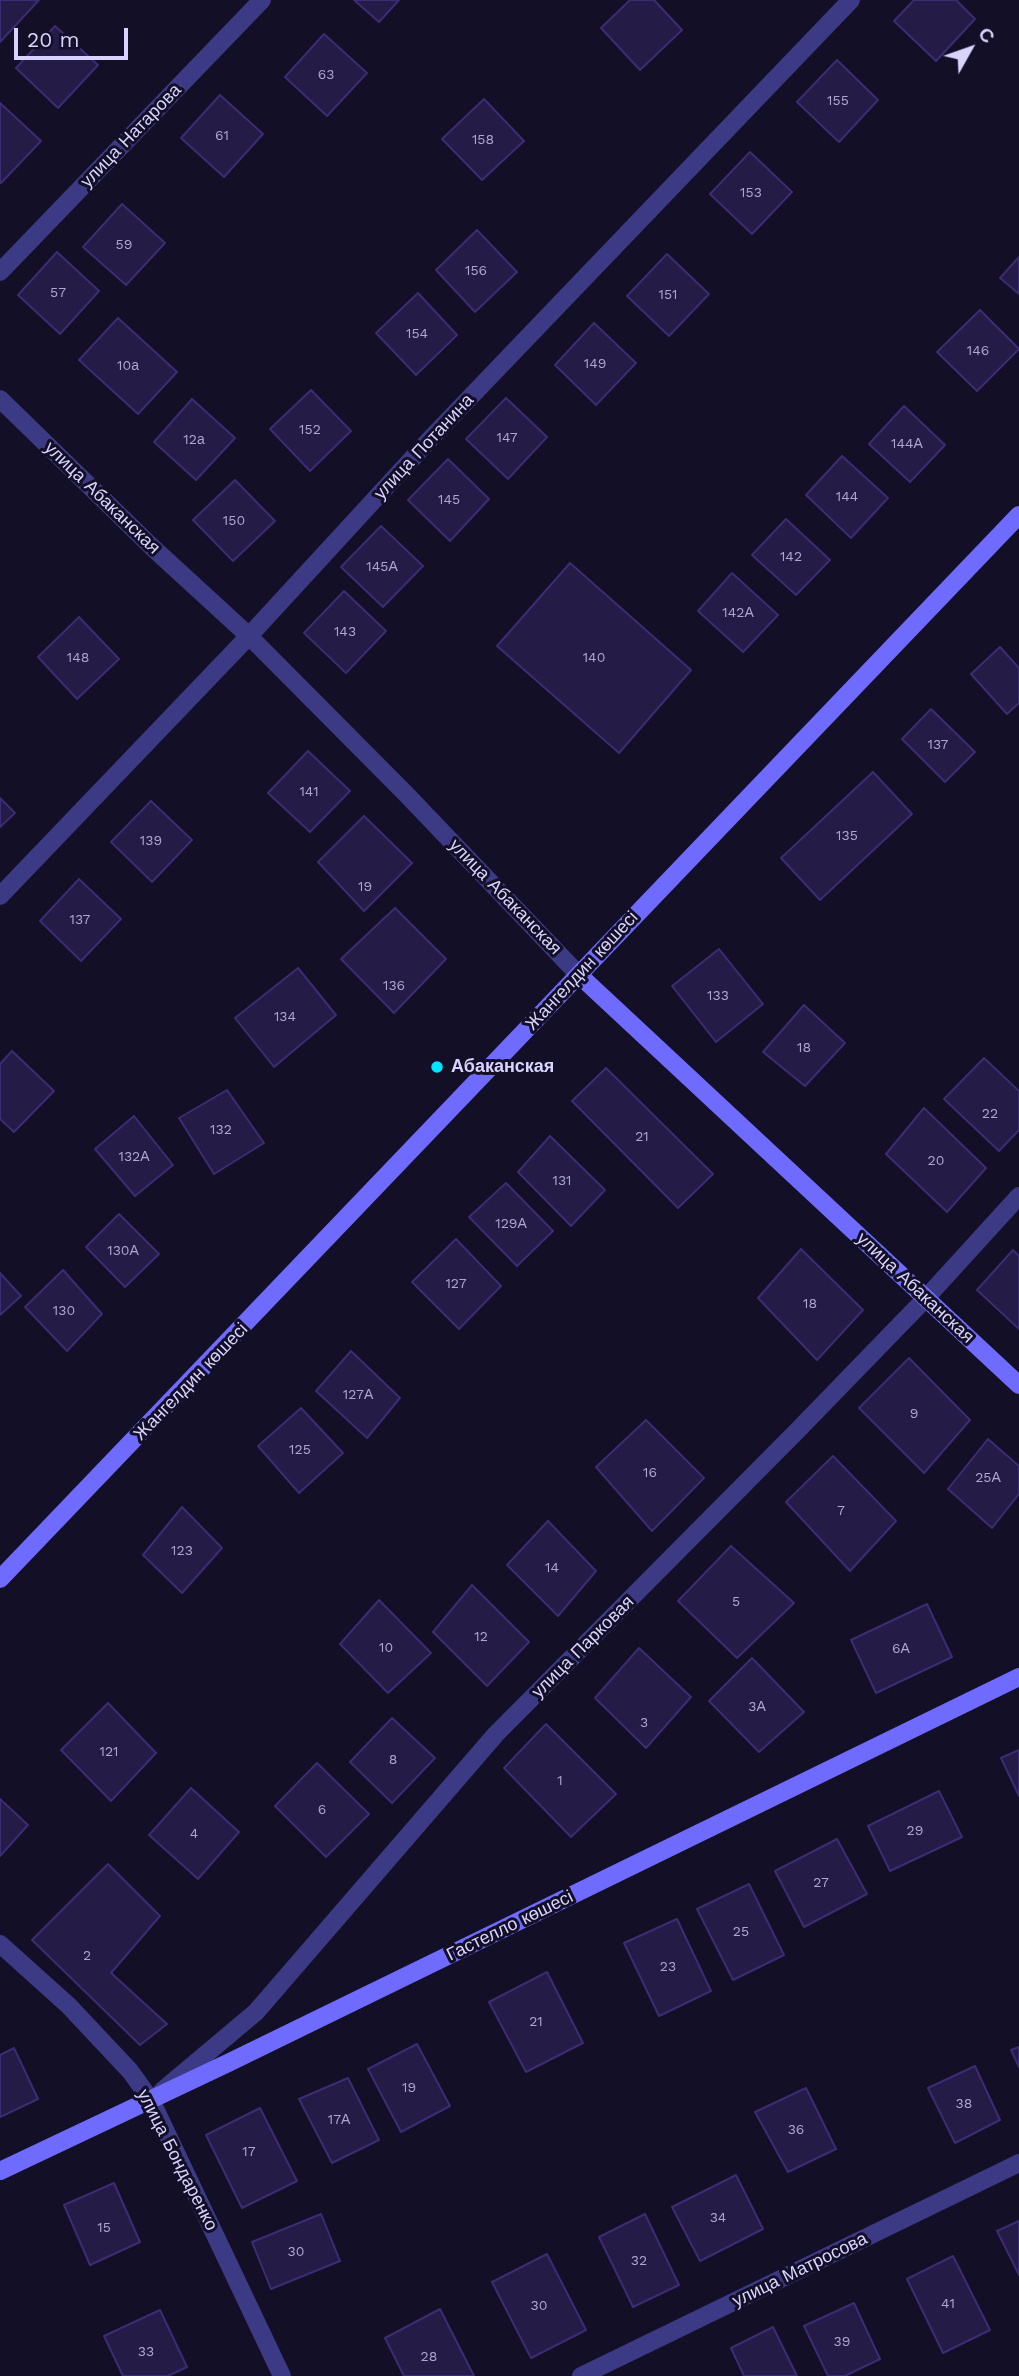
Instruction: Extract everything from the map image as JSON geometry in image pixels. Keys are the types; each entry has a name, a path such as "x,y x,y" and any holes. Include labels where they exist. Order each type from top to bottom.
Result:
{"street":[{"name":"улица Натарова","path":"0,272 262,0"},
{"name":"улица Потанина","path":"0,896 249,636 432,437 850,0"},
{"name":"улица Абаканская","path":"0,399 152,547 249,636 406,794 579,975 1019,1385"},
{"name":"Жангелдин көшесі","path":"0,1579 1019,516"},
{"name":"улица Парковая","path":"151,2100 256,2011 495,1734 797,1431 926,1298 1019,1196"},
{"name":"Гастелло көшесі","path":"0,2171 1019,1677"},
{"name":"улица Бондаренко","path":"0,1944 69,2007 130,2071 151,2100 282,2376"},
{"name":"улица Матросова","path":"581,2376 1019,2163"}],"building":[{"path":"0,0 39,0 0,42"},
{"path":"354,0 399,0 379,22"},
{"path":"630,0 654,0 682,30 640,70 601,28"},
{"path":"914,0 956,0 975,19 936,61 894,21"},
{"path":"55,26 98,65 58,108 16,68"},
{"path":"324,34 367,73 327,116 285,77"},
{"path":"837,60 878,100 839,142 797,102"},
{"path":"220,95 263,134 224,177 181,138"},
{"path":"484,99 524,141 482,180 442,139"},
{"path":"0,103 41,141 1,183 0,182"},
{"path":"750,152 792,192 752,234 710,194"},
{"path":"122,204 165,243 126,285 83,247"},
{"path":"477,230 517,272 475,312 436,270"},
{"path":"57,252 99,291 60,334 18,295"},
{"path":"667,254 709,294 669,336 627,296"},
{"path":"1019,257 1019,294 1000,278"},
{"path":"418,293 457,335 416,375 376,333"},
{"path":"980,310 1019,349 977,391 937,352"},
{"path":"118,318 177,372 138,414 79,360"},
{"path":"594,323 636,363 596,405 555,365"},
{"path":"311,390 351,431 310,471 270,429"},
{"path":"506,398 547,437 508,479 466,439"},
{"path":"192,399 235,438 196,480 154,442"},
{"path":"904,406 945,445 910,482 869,444"},
{"path":"842,456 888,498 851,538 806,495"},
{"path":"448,459 489,499 450,541 408,500"},
{"path":"235,480 275,521 233,561 193,520"},
{"path":"786,519 830,560 796,595 752,555"},
{"path":"381,526 423,566 383,607 341,567"},
{"path":"570,563 691,670 619,753 497,646"},
{"path":"732,573 778,615 743,652 698,611"},
{"path":"344,591 386,631 346,673 304,633"},
{"path":"79,617 119,659 77,699 38,657"},
{"path":"1000,647 1019,668 1019,703 1007,714 971,674"},
{"path":"931,709 975,752 945,782 902,739"},
{"path":"308,751 350,791 310,832 268,793"},
{"path":"873,772 912,814 820,900 781,858"},
{"path":"0,798 15,813 0,827"},
{"path":"151,801 192,840 152,882 111,842"},
{"path":"364,816 412,863 364,911 318,862"},
{"path":"79,879 121,919 81,961 40,921"},
{"path":"395,908 446,959 394,1013 341,959"},
{"path":"719,949 763,1004 716,1042 672,986"},
{"path":"298,968 336,1015 274,1067 235,1018"},
{"path":"804,1005 845,1043 805,1086 763,1052"},
{"path":"12,1051 54,1091 14,1132 0,1119 0,1064"},
{"path":"984,1058 1019,1091 1019,1130 999,1151 944,1099"},
{"path":"606,1068 713,1174 678,1208 572,1101"},
{"path":"227,1090 264,1143 214,1174 179,1118"},
{"path":"924,1108 986,1168 947,1212 886,1154"},
{"path":"134,1116 173,1165 135,1196 95,1149"},
{"path":"550,1136 605,1190 571,1226 518,1172"},
{"path":"506,1183 553,1231 517,1266 469,1217"},
{"path":"119,1214 159,1254 125,1287 86,1247"},
{"path":"456,1239 501,1286 459,1329 412,1282"},
{"path":"801,1249 863,1310 817,1360 758,1298"},
{"path":"1013,1250 1019,1256 1019,1329 977,1290"},
{"path":"63,1270 102,1314 67,1351 25,1307"},
{"path":"0,1273 21,1296 0,1315"},
{"path":"351,1351 400,1398 367,1438 316,1391"},
{"path":"909,1358 970,1420 924,1473 859,1408"},
{"path":"301,1408 343,1453 299,1493 258,1446"},
{"path":"646,1420 704,1478 652,1531 596,1467"},
{"path":"988,1439 1019,1466 1019,1494 992,1528 948,1489"},
{"path":"833,1456 896,1521 850,1571 786,1502"},
{"path":"182,1507 222,1548 182,1593 143,1555"},
{"path":"548,1521 596,1571 558,1616 507,1565"},
{"path":"731,1546 794,1603 737,1658 678,1601"},
{"path":"472,1585 529,1642 487,1686 433,1632"},
{"path":"379,1600 431,1653 388,1693 340,1644"},
{"path":"927,1604 952,1657 876,1693 851,1640"},
{"path":"639,1648 691,1697 646,1748 595,1698"},
{"path":"752,1658 804,1712 759,1752 709,1701"},
{"path":"108,1703 156,1753 111,1801 61,1750"},
{"path":"392,1718 435,1758 392,1803 350,1762"},
{"path":"546,1724 616,1794 571,1837 504,1768"},
{"path":"1019,1750 1019,1796 1001,1758"},
{"path":"317,1763 369,1814 326,1857 275,1806"},
{"path":"191,1788 239,1832 198,1879 149,1835"},
{"path":"939,1791 962,1837 890,1871 868,1826"},
{"path":"0,1799 28,1825 0,1856"},
{"path":"837,1839 867,1894 804,1927 775,1871"},
{"path":"108,1864 160,1916 111,1973 167,2024 140,2045 32,1940"},
{"path":"749,1884 784,1955 733,1980 697,1909"},
{"path":"677,1919 711,1991 659,2016 624,1943"},
{"path":"547,1972 583,2043 526,2072 489,2002"},
{"path":"417,2044 450,2106 401,2132 368,2069"},
{"path":"1019,2047 1019,2067 1011,2050"},
{"path":"14,2048 38,2099 0,2117 0,2055"},
{"path":"975,2066 1000,2120 955,2143 928,2088"},
{"path":"348,2078 379,2140 332,2163 299,2099"},
{"path":"806,2088 836,2149 788,2172 755,2112"},
{"path":"260,2108 297,2181 242,2208 206,2135"},
{"path":"736,2175 763,2229 700,2261 672,2207"},
{"path":"114,2183 140,2242 90,2265 64,2205"},
{"path":"321,2214 340,2261 271,2289 252,2242"},
{"path":"645,2214 679,2285 633,2307 599,2237"},
{"path":"1019,2221 1019,2275 997,2231"},
{"path":"547,2254 586,2330 531,2358 492,2282"},
{"path":"953,2256 990,2330 943,2353 907,2279"},
{"path":"854,2303 880,2359 845,2376 828,2376 804,2326"},
{"path":"440,2309 474,2376 404,2376 385,2338"},
{"path":"160,2310 187,2367 168,2376 123,2376 104,2336"},
{"path":"773,2327 797,2376 744,2376 731,2348"}],"place":[{"name":"Абаканская","path":"437,1067"}]}
